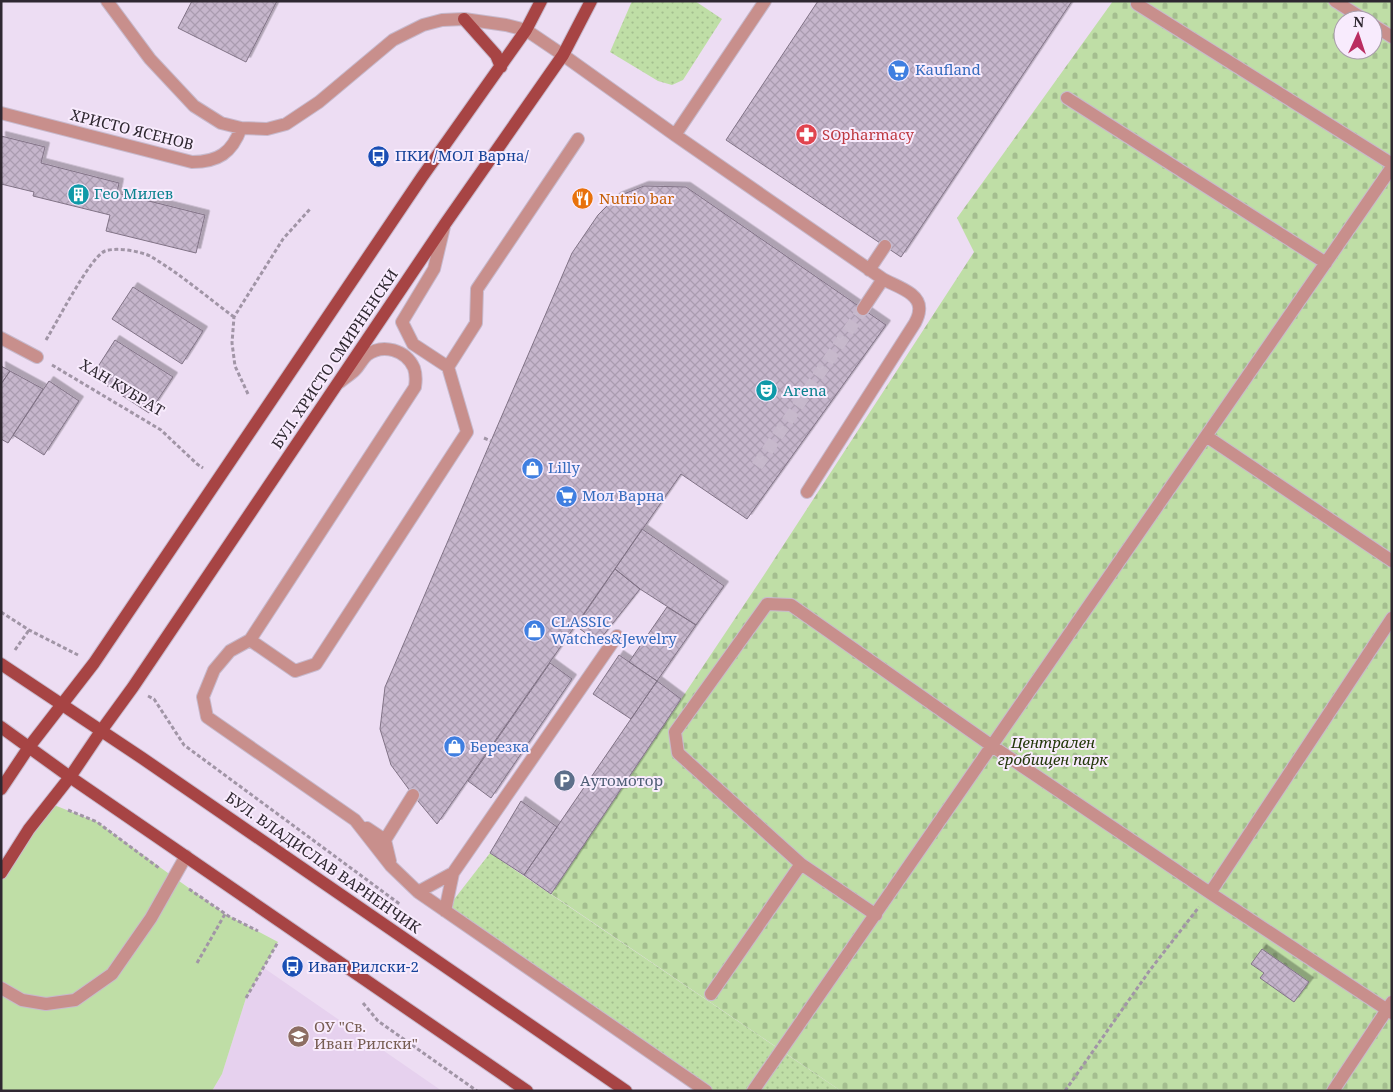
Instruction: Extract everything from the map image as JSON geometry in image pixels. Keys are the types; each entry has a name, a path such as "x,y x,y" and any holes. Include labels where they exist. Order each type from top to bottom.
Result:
{"main road":[{"name":"БУЛ. ХРИСТО СМИРНЕНСКИ","path":"1,789 29,747 94,663 422,177 526,30 541,1"},
{"name":"БУЛ. ХРИСТО СМИРНЕНСКИ","path":"1,873 28,828 70,777 133,688 445,224 562,55 590,1"},
{"path":"464,19 496,54 501,66"},
{"name":"БУЛ. ВЛАДИСЛАВ ВАРНЕНЧИК","path":"3,665 626,1091"},
{"path":"1,727 70,777 527,1091"}],"street":[{"path":"107,1 150,59 194,106 220,123 240,128 267,129 286,124 319,102 393,40 423,25 442,20 464,19 526,30 869,270 913,295 918,301 920,311 915,323 807,492"},
{"path":"675,135 765,1"},
{"path":"1335,1 1349,10"},
{"path":"753,1091 1392,166 1138,4"},
{"path":"1068,98 1326,263"},
{"name":"ХРИСТО ЯСЕНОВ","path":"1,113 192,162 206,162 218,158 236,140 240,128"},
{"path":"448,367 476,323 478,289 578,139"},
{"path":"250,640 295,671 316,664 467,432 448,367 413,344 402,322 434,269 445,224"},
{"path":"869,270 885,246"},
{"path":"863,309 883,279"},
{"path":"1,338 37,357"},
{"path":"338,384 356,369 361,360 369,354 386,349 394,350 408,359 414,368 416,377 415,387 250,640 230,651 214,670 203,697 207,717 385,840 391,866"},
{"path":"1206,436 1392,561"},
{"path":"876,915 801,864 678,753 675,732 767,604 791,605 992,746 1210,892 1390,1008 1333,1091"},
{"path":"1210,892 1392,618"},
{"path":"418,892 453,873 617,636"},
{"path":"385,840 413,795"},
{"path":"355,820 391,866 418,892 706,1091"},
{"path":"1,988 22,1000 46,1004 74,1000 112,974 151,918 186,856"},
{"path":"711,994 801,864"},
{"path":"446,911 453,873"}],"path":[{"path":"248,394 234,366 232,342 234,317 283,239 310,209"},
{"path":"37,357 89,267 104,252 125,249 148,256 184,279 234,317"},
{"name":"ХАН КУБРАТ","path":"37,357 161,430 198,464 219,478"},
{"path":"1,612 28,630 94,663"},
{"path":"3,665 28,630"},
{"path":"49,803 97,822 226,914 262,934"},
{"path":"1066,1091 1150,970 1210,892"},
{"path":"197,963 226,914"},
{"path":"270,938 284,945"},
{"path":"246,998 278,942"},
{"path":"362,1002 378,1022 477,1091"}],"shaded area":[{"name":"ОУ \"Св. Иван Рилски\"","path":"264,968 442,1091 212,1091 222,1074 246,998"}],"green space":[{"path":"632,1 695,1 722,19 683,80 672,85 658,81 610,52"},
{"name":"Централен гробищен парк","path":"1113,1 1392,1 1392,1091 841,1091 551,894 764,575 974,252 957,218"},
{"path":"49,803 97,822 225,914 278,942 246,998 222,1074 212,1091 1,1091 1,873"},
{"path":"490,853 841,1091 706,1091 445,911"}],"building":[{"path":"192,1 277,1 246,62 178,28"},
{"name":"Kaufland","path":"818,1 1072,1 901,257 726,140"},
{"name":"Гео Милев","path":"1,136 45,147 41,163 119,183 117,193 205,215 196,253 106,231 110,215 33,196 34,192 1,184"},
{"name":"Мол Варна","path":"644,186 686,187 886,325 747,519 681,474 437,824 391,765 380,729 385,687 572,253 598,215 616,197"},
{"path":"133,287 203,331 182,364 112,319"},
{"path":"115,340 173,377 149,413 92,376"},
{"path":"1,366 10,371 1,384"},
{"path":"10,371 43,389 8,443 1,439 1,384"},
{"path":"49,381 79,401 44,455 13,435"},
{"path":"642,529 724,586 696,625 640,589 615,569"},
{"path":"615,569 640,589 598,642 576,626"},
{"path":"667,607 696,625 657,681 629,662"},
{"path":"619,655 657,681 631,719 593,694"},
{"path":"550,663 572,679 491,798 468,781"},
{"path":"657,681 681,699 551,894 524,875"},
{"path":"521,801 557,827 524,875 490,853"},
{"path":"1262,949 1309,982 1294,1002 1260,978 1264,973 1251,964"}],"tunnel":[{"path":"757,466 863,309"}],"place":[{"name":"Kaufland","path":"899,70"},
{"name":"SOpharmacy","path":"806,135"},
{"name":"ПКИ /МОЛ Варна/","path":"379,156"},
{"name":"Гео Милев","path":"78,194"},
{"name":"Nutrio bar","path":"583,199"},
{"name":"Arena","path":"767,391"},
{"name":"Lilly","path":"532,468"},
{"name":"Мол Варна","path":"566,496"},
{"name":"CLASSIC Watches&Jewelry","path":"535,631"},
{"name":"Березка","path":"454,747"},
{"name":"Аутомотор","path":"564,781"},
{"name":"Иван Рилски-2","path":"292,967"},
{"name":"ОУ \"Св. Иван Рилски\"","path":"298,1036"}]}
